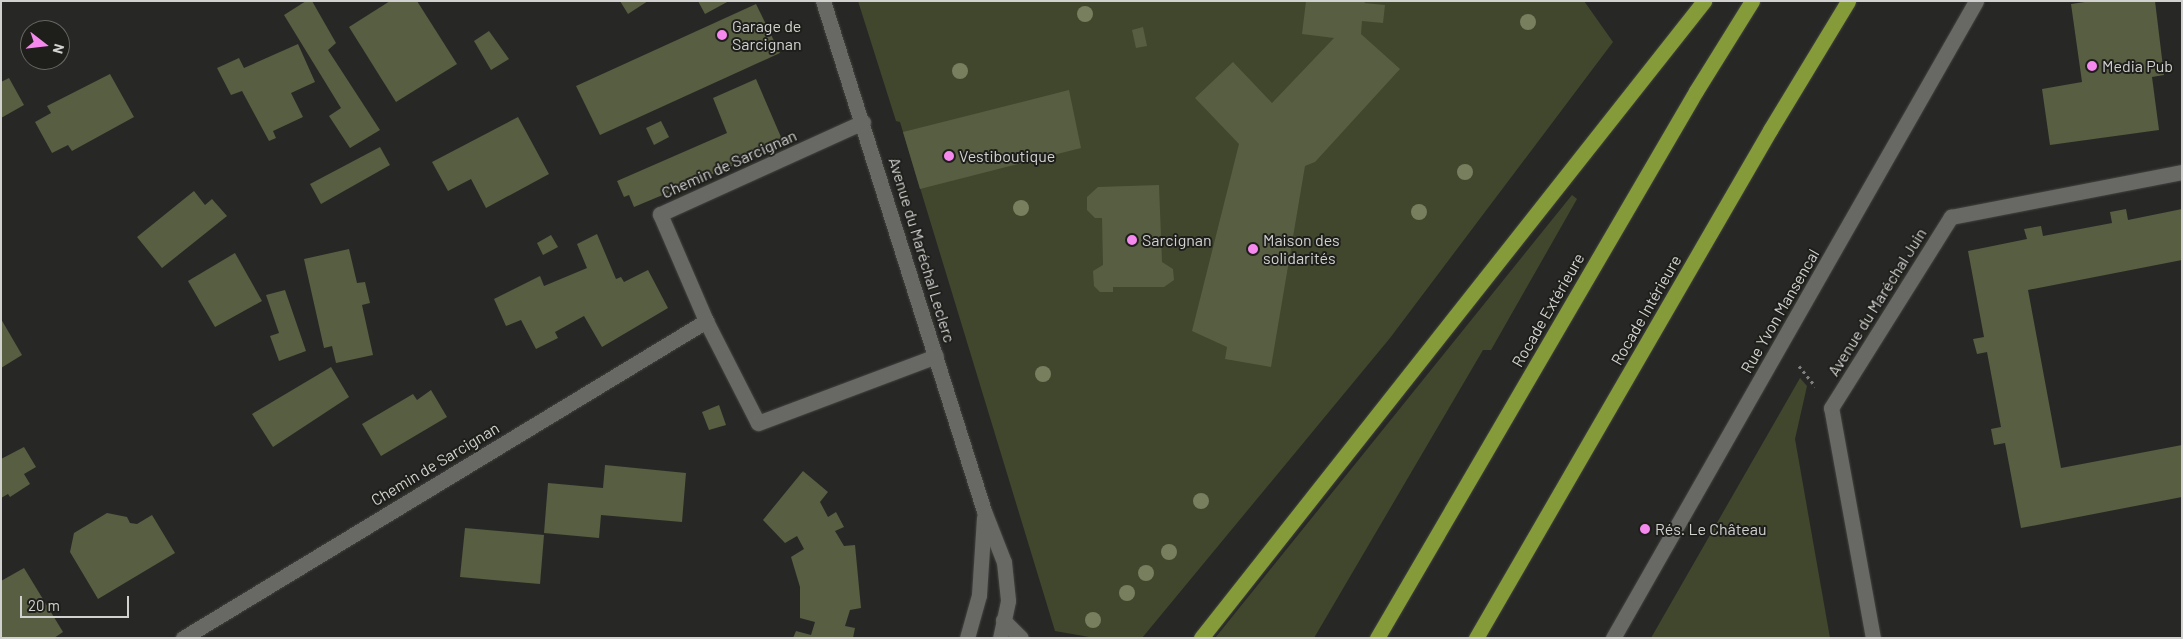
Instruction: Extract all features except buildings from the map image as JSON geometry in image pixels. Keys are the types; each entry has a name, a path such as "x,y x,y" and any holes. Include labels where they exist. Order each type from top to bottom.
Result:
{"highway":[{"path":"1201,638 1704,1"},
{"name":"Rocade Extérieure","path":"1377,638 1696,91 1752,1"},
{"name":"Rocade Intérieure","path":"1476,638 1770,130 1848,1"}],"street":[{"name":"Avenue du Maréchal Leclerc","path":"823,1 863,122 984,511 1004,562 1008,601 1000,638"},
{"name":"Rue Yvon Mansencal","path":"1613,638 1976,1"},
{"name":"Chemin de Sarcignan","path":"863,122 660,214 706,320 758,423 936,356"},
{"name":"Avenue du Maréchal Juin","path":"1832,408 1951,217 2182,172"},
{"name":"Chemin de Sarcignan","path":"183,638 706,320"},
{"path":"1832,408 1872,638"},
{"name":"Avenue du Maréchal Leclerc","path":"967,638 979,596 984,511"},
{"path":"1004,620 1021,638"}],"path":[{"path":"1781,343 1832,408"}],"green space":[{"path":"858,1 1584,1 1613,42 1390,338 1142,638 1095,638 1055,631 900,122 896,121"},
{"path":"1572,195 1577,199 1491,350 1483,350 1314,638 1215,638"},
{"path":"1800,378 1807,386 1795,439 1830,638 1651,638"}],"place":[{"name":"Garage de Sarcignan","path":"722,35"},
{"name":"Media Pub","path":"2092,66"},
{"name":"Vestiboutique","path":"949,156"},
{"name":"Sarcignan","path":"1132,240"},
{"name":"Maison des solidarités","path":"1253,249"},
{"name":"Rés. Le Château","path":"1645,529"}]}
